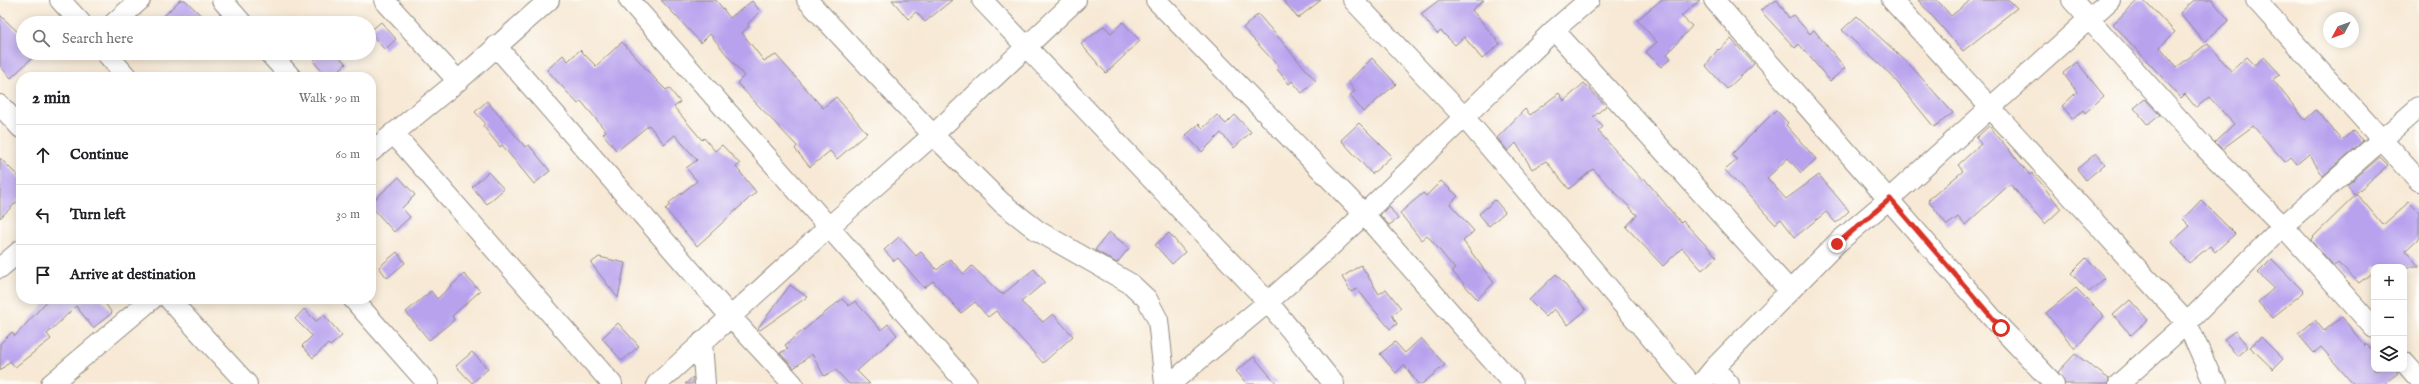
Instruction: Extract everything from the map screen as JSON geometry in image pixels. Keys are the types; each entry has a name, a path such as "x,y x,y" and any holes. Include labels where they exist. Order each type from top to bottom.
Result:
{"street":[{"path":"60,0 74,16"},
{"path":"122,16 140,0"},
{"path":"222,0 236,16"},
{"path":"384,0 458,81"},
{"path":"376,148 458,81 549,0"},
{"path":"629,0 830,226 967,384"},
{"path":"806,0 933,135 1008,208 1038,231 1131,284 1147,300 1158,320 1165,384"},
{"path":"982,0 1025,48 1268,302 1334,384"},
{"path":"657,384 730,316 933,135 1076,0"},
{"path":"1156,0 1363,213 1513,384"},
{"path":"1353,0 1464,117 1690,384"},
{"path":"1170,384 1268,302 1332,245 1363,213 1554,30 1589,0"},
{"path":"1714,0 1890,199 2001,328 2054,384"},
{"path":"1892,0 2187,323 2211,377 2217,384"},
{"path":"2072,0 2203,146 2283,226 2371,325"},
{"path":"1701,384 1714,368 1837,244 1890,199 2110,0"},
{"path":"2256,0 2419,181"},
{"path":"1554,30 1790,291"},
{"path":"496,46 730,316 793,384"},
{"path":"112,60 123,72"},
{"path":"275,60 286,72"},
{"path":"2119,384 2187,323 2283,226 2419,107"},
{"path":"2,111 16,124"},
{"path":"393,133 612,384"},
{"path":"0,268 16,254"},
{"path":"56,382 146,304"},
{"path":"174,304 247,384"},
{"path":"357,304 428,384"},
{"path":"702,342 705,384"},
{"path":"2407,365 2419,379"},
{"path":"1714,368 1729,384"}],"building":[{"path":"180,0 185,0 202,16 164,16"},
{"path":"661,0 716,0 730,18 752,1 760,11 742,33 764,61 776,55 823,108 836,97 867,133 837,159 830,151 810,167 795,149 797,146 737,83 744,76 710,34 701,43"},
{"path":"892,0 952,0 925,22 916,12 908,19"},
{"path":"1283,0 1321,0 1298,18"},
{"path":"1439,0 1484,0 1472,10 1500,44 1482,59 1464,37 1455,45 1441,31 1437,34 1421,14"},
{"path":"1661,0 1700,0 1681,16 1692,26 1667,54 1671,58 1661,67 1646,52 1657,42 1637,20"},
{"path":"1777,0 1789,18 1793,15 1810,34 1814,30 1845,68 1830,81 1799,44 1795,48 1760,10"},
{"path":"1918,0 1937,0 1951,16 1971,0 2009,0 2017,8 1963,51"},
{"path":"2138,0 2144,0 2175,32 2160,47 2177,67 2208,43 2231,71 2247,57 2255,65 2264,57 2280,74 2273,80 2305,120 2316,110 2342,140 2353,131 2363,141 2323,176 2309,154 2297,164 2291,157 2285,162 2253,126 2222,149 2215,142 2234,124 2209,97 2196,108 2185,94 2181,98 2113,24"},
{"path":"2194,0 2212,0 2229,20 2204,42 2180,13"},
{"path":"1258,14 1316,81 1302,93 1292,81 1289,84 1277,69 1279,67 1243,28"},
{"path":"0,15 16,30 16,60 30,60 11,78 0,66"},
{"path":"1857,16 1910,65 1953,113 1934,127 1892,76 1842,30"},
{"path":"381,22 396,39 385,50 376,40 376,26"},
{"path":"1123,22 1140,41 1106,73 1081,44 1104,26 1111,33"},
{"path":"1731,39 1754,64 1727,89 1706,66 1718,49 1719,50"},
{"path":"622,42 666,90 669,88 680,102 674,107 702,140 704,138 715,151 722,145 740,164 736,167 756,192 697,246 665,209 670,205 669,203 697,181 686,168 697,160 675,135 664,144 649,125 617,151 603,134 606,131 581,101 578,104 547,70 563,55 568,61 580,50 596,66"},
{"path":"1372,58 1396,84 1363,112 1350,95 1355,91 1348,82"},
{"path":"342,60 346,64 337,72 323,72 313,61"},
{"path":"2077,62 2104,96 2085,113 2083,110 2073,119 2062,106 2077,92 2063,73"},
{"path":"1584,83 1606,106 1593,117 1603,127 1598,131 1642,180 1644,178 1681,223 1683,221 1717,257 1702,270 1682,248 1663,266 1626,227 1637,215 1593,169 1569,189 1546,161 1532,169 1516,143 1508,151 1497,138 1525,109 1530,115 1559,93 1564,101"},
{"path":"2145,99 2160,115 2148,125 2134,108"},
{"path":"487,101 525,147 529,145 550,171 534,184 502,145 500,147 483,126 485,123 475,112"},
{"path":"1776,110 1788,123 1786,125 1816,159 1801,173 1788,158 1767,178 1786,199 1819,175 1849,211 1836,223 1826,212 1795,237 1781,219 1775,224 1725,170 1737,160 1732,154"},
{"path":"1217,115 1226,124 1235,115 1251,132 1234,148 1221,133 1202,152 1186,135 1199,124 1203,128"},
{"path":"1359,123 1392,156 1372,174 1341,140"},
{"path":"1989,126 2030,175 2032,173 2041,183 2061,209 2045,224 2010,184 1965,225 1958,217 1947,225 1928,200 1963,171 1958,165 1981,144 1976,138"},
{"path":"2096,153 2105,164 2086,180 2077,169"},
{"path":"2380,157 2388,165 2354,195 2347,185"},
{"path":"0,158 16,174 16,203 0,218"},
{"path":"488,172 504,189 487,204 472,187"},
{"path":"399,177 415,195 402,208 410,217 394,232 376,212 376,198"},
{"path":"1441,181 1458,196 1450,204 1474,231 1463,241 1494,283 1477,299 1452,271 1455,269 1427,235 1421,240 1400,213 1423,193 1426,196"},
{"path":"2357,194 2383,225 2409,202 2419,212 2419,238 2406,250 2419,267 2407,267 2407,264 2371,264 2371,273 2359,283 2338,263 2334,266 2311,239"},
{"path":"1495,200 1505,212 1489,226 1479,214"},
{"path":"2201,200 2235,234 2215,252 2210,246 2189,263 2172,242 2190,226 2183,219"},
{"path":"1389,206 1398,219 1389,225 1380,215"},
{"path":"1109,232 1129,248 1117,263 1095,250"},
{"path":"1169,233 1185,252 1172,264 1155,245"},
{"path":"899,237 916,256 921,252 937,270 950,259 964,274 972,266 1000,293 1003,294 1034,269 1045,282 1021,302 1043,322 1053,314 1073,336 1043,363 996,311 988,317 975,302 961,313 933,281 924,288 898,258 894,261 884,250"},
{"path":"397,252 405,263 387,278 379,267"},
{"path":"599,257 625,263 618,298 591,263"},
{"path":"2086,258 2105,278 2089,292 2071,273"},
{"path":"2272,259 2304,292 2272,318 2258,302 2274,288 2258,273"},
{"path":"1361,265 1379,294 1386,289 1401,308 1392,315 1397,324 1390,329 1357,289 1351,292 1342,277"},
{"path":"464,274 480,291 452,316 454,320 429,340 406,312 431,291 437,299"},
{"path":"1556,274 1586,310 1568,325 1554,309 1546,317 1529,300"},
{"path":"790,285 807,297 760,330 758,328"},
{"path":"2076,288 2104,316 2075,349 2046,313"},
{"path":"842,299 849,306 855,301 881,330 888,324 897,335 857,371 870,384 849,384 836,370 824,376 812,354 794,368 780,353 788,349 785,345"},
{"path":"2130,300 2148,320 2131,335 2113,315"},
{"path":"44,304 106,304 112,313 93,328 76,306 47,334 51,339 15,367 10,361 0,371 0,344 12,332 15,336"},
{"path":"304,309 316,321 324,315 342,336 330,346 328,344 313,358 302,346 312,336 295,319"},
{"path":"2342,317 2365,346 2366,344 2371,349 2371,372 2398,373 2384,384 2353,384 2321,347 2314,353 2298,334 2315,320 2324,331"},
{"path":"618,323 639,346 622,361 602,338"},
{"path":"2235,331 2248,347 2237,356 2224,339"},
{"path":"2261,337 2283,359 2273,369 2250,347"},
{"path":"1421,338 1445,365 1422,384 1418,384 1404,365 1396,373 1380,354 1395,342 1405,353"},
{"path":"472,352 488,369 472,383 456,366"},
{"path":"2075,354 2109,379 2108,384 2065,384 2058,372"},
{"path":"1254,357 1277,384 1247,384 1236,371"},
{"path":"693,377 693,384 685,384"}],"route":[{"path":"1837,244 1890,199 2001,328"}]}
